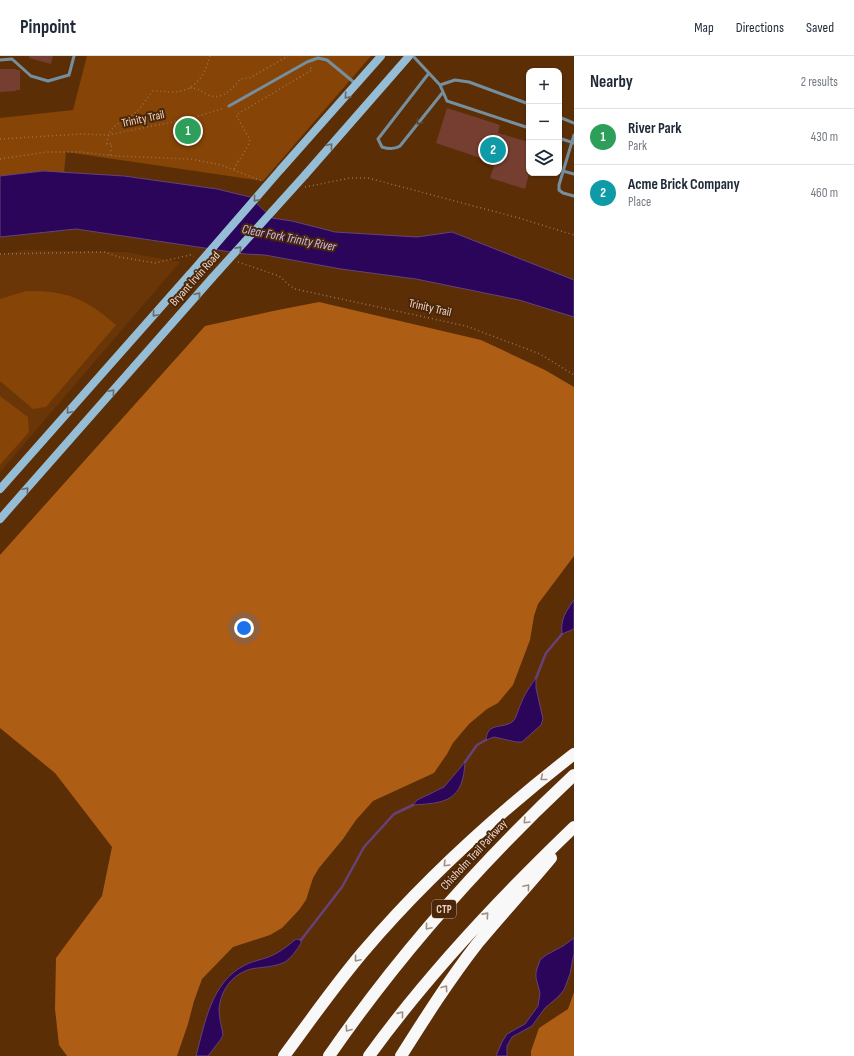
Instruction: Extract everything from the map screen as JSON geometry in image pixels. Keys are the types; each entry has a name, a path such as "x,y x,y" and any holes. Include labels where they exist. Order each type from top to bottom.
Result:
{"highway":[{"path":"284,1056 353,964 397,913 493,821 531,788 574,754"},
{"name":"Chisholm Trail Parkway","path":"329,1056 384,981 449,902 511,836 574,775"},
{"path":"369,1056 418,994 482,919 532,867 574,827"},
{"path":"401,1056 428,1012 477,944 574,831"}],"main road":[{"name":"Bryant Irvin Road","path":"0,489 381,56"},
{"name":"Bryant Irvin Road","path":"0,519 409,56"}],"lane":[{"path":"0,60 12,59 31,76 48,81 69,75 74,56"},
{"path":"413,56 440,85 447,101 526,127"},
{"path":"229,106 318,58 327,60 357,85"},
{"path":"429,73 378,139 382,147 389,149 400,146 443,92"},
{"path":"440,85 455,80 469,82 526,103"},
{"path":"562,118 574,123"},
{"path":"574,135 573,143 559,185 560,190 563,193 574,196"},
{"path":"562,139 573,143"},
{"path":"564,171 574,174"}],"path":[{"path":"0,139 80,134 108,135 112,128 135,112 153,91 172,92 184,91 190,88 201,78 210,56"},
{"path":"190,88 196,88 211,96 218,96 235,87 240,79 250,78 288,56"},
{"path":"234,169 237,161 249,144 250,140 236,114 312,70 309,62"},
{"name":"Trinity Trail","path":"110,155 112,144 106,144 108,135 192,118 229,106"},
{"path":"0,254 104,252 119,257 155,263 190,256 198,256"},
{"name":"Trinity Trail","path":"236,262 279,276 295,289 466,326 540,354 574,375"}],"shaded area":[{"path":"87,56 371,56 263,181 66,152 64,173 43,171 0,176 0,118 73,110"},
{"path":"23,250 124,252 180,262 0,472 0,255"},
{"path":"26,291 41,291 75,298 95,308 116,325 46,407 33,409 0,381 0,299"},
{"path":"319,302 481,340 545,370 574,387 574,556 538,604 534,616 530,640 513,685 498,703 487,709 469,724 453,743 434,773 373,801 356,820 343,839 319,868 313,878 306,900 282,928 270,935 233,947 202,979 177,1056 67,1056 59,1045 55,1009 56,958 102,896 112,847 55,773 0,728 0,555 205,326"},
{"path":"0,396 28,417 29,432 0,465"},
{"path":"574,992 574,1056 531,1056 531,1051 539,1028 568,1009"}],"water":[{"name":"Clear Fork Trinity River","path":"43,171 124,176 217,189 250,197 272,218 292,221 335,232 417,237 452,232 574,280 574,317 519,300 416,279 341,269 265,255 245,254 76,229 0,237 0,176"},
{"path":"574,600 574,629 562,634 564,616"},
{"path":"536,678 536,688 543,719 541,725 522,742 494,737 486,740 487,734 492,728 508,724 514,720 530,686"},
{"path":"465,762 464,775 461,785 451,797 435,803 413,805 417,800 444,787"},
{"path":"574,938 574,953 570,974 564,990 545,1008 532,1026 512,1037 507,1046 507,1056 496,1056 507,1034 525,1024 538,1006 540,993 536,972 540,960"},
{"path":"296,939 301,940 301,943 294,954 285,962 268,967 244,971 228,984 222,996 219,1010 223,1035 208,1056 196,1056 206,1017 211,1004 224,982 234,972 245,965 273,955"}],"building":[{"path":"29,56 53,56 51,64 29,58"},
{"path":"0,69 20,70 20,90 0,92"},
{"path":"447,108 500,125 498,133 526,141 526,176 528,176 525,189 490,178 495,163 436,143"}],"waterway":[{"path":"536,678 546,653 562,634"},
{"path":"465,762 477,745 486,740"},
{"path":"301,940 342,887 364,847 394,814 413,805"}],"place":[{"name":"River Park","path":"188,131"},
{"name":"Acme Brick Company","path":"493,150"}]}
